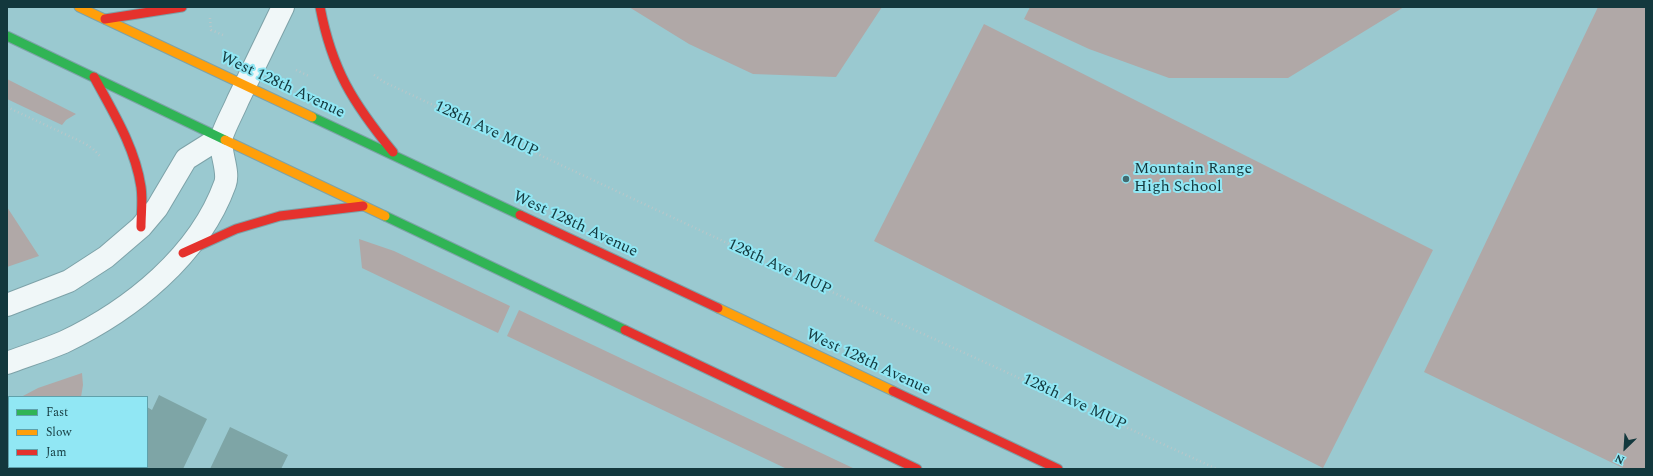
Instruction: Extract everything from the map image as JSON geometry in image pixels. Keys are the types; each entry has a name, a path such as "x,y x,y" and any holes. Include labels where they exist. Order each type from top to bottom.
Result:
{"main road":[{"name":"West 128th Avenue","path":"79,7 1058,469"},
{"path":"105,19 182,7"},
{"path":"320,7 328,47 344,84 362,113 398,158"},
{"path":"7,36 917,469"},
{"path":"94,77 128,140 134,157 141,187 141,227"},
{"path":"183,254 236,229 280,216 364,206"}],"street":[{"path":"7,363 63,342 87,330 150,287 183,254 203,228 226,182 221,137 283,7"},
{"path":"7,304 69,281 88,270 111,253 141,227 166,195 186,160 221,137"}],"path":[{"path":"209,34 211,30 210,18"},
{"path":"211,30 224,36"},
{"name":"128th Ave MUP","path":"371,72 392,85 821,287 1218,469"},
{"path":"7,107 84,143 101,156 104,161"}],"shaded area":[{"path":"629,7 882,7 836,77 753,74 689,44"},
{"path":"1030,7 1404,7 1288,78 1169,78 1089,49 1024,19"},
{"path":"1598,7 1646,7 1646,469 1625,469 1424,372"},
{"path":"984,24 1433,250 1323,468 874,241"},
{"path":"7,79 76,114 66,120 62,125 7,99"},
{"path":"7,207 39,256 7,267"},
{"path":"359,239 394,251 510,306 498,333 362,268"},
{"path":"519,310 855,469 787,469 507,336"},
{"path":"82,373 83,385 81,396 23,396 38,388"}],"building":[{"path":"159,395 207,419 183,469 99,469 148,468 148,408 152,410"},
{"path":"230,427 288,455 281,469 210,469"}],"traffic: fast":[{"path":"7,36 225,140"},
{"path":"312,117 520,215"},
{"path":"385,216 625,330"}],"traffic: slow":[{"path":"79,7 312,117"},
{"path":"225,140 385,216"},
{"path":"718,308 893,391"}],"traffic: jam":[{"path":"105,19 182,7"},
{"path":"320,7 331,49 346,85 366,118 393,152"},
{"path":"94,77 116,117 134,158 142,192 141,227"},
{"path":"183,253 236,229 280,216 363,206"},
{"path":"520,215 718,308"},
{"path":"625,330 917,469"},
{"path":"893,391 1058,469"}],"place":[{"name":"Mountain Range High School","path":"1126,179"}]}
